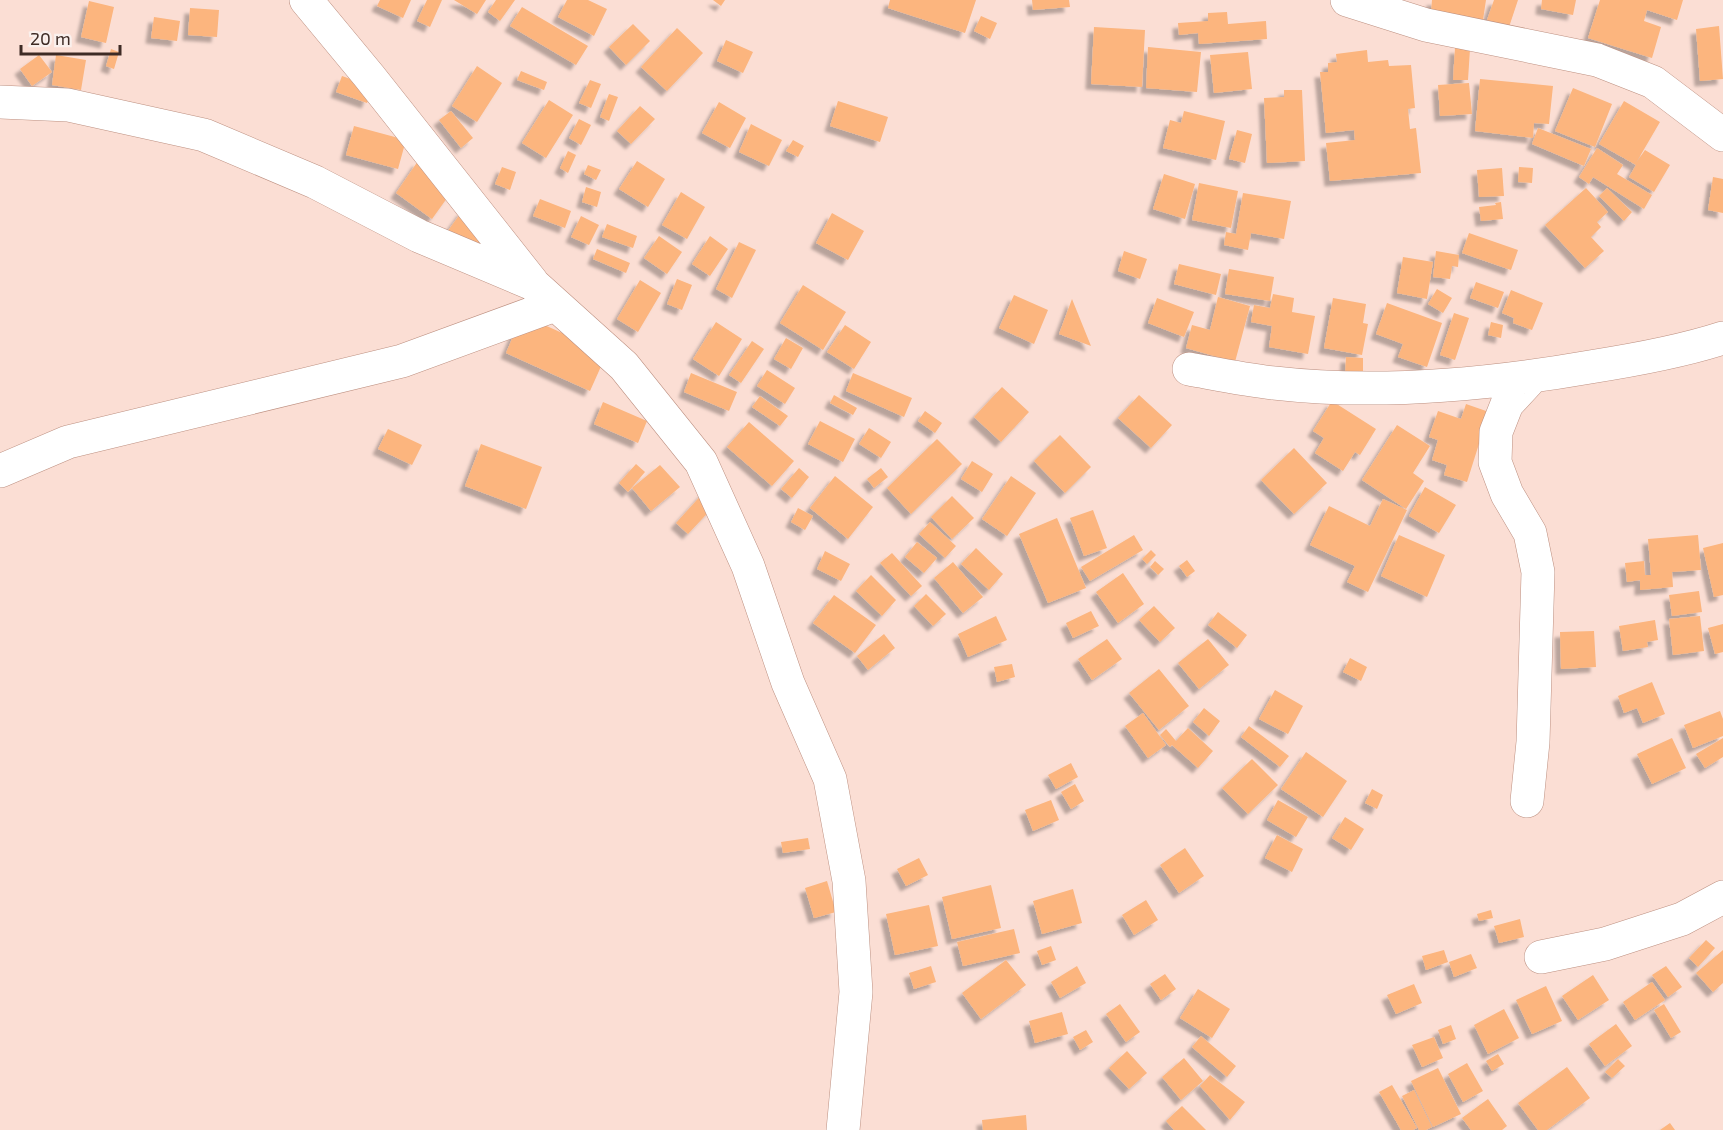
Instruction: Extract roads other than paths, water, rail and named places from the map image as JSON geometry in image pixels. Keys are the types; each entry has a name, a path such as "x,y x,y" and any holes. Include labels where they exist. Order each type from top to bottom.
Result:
{"street":[{"path":"306,0 544,294 624,366 701,462 747,566 788,683 830,778 849,881 856,992 843,1130"},
{"path":"1347,0 1426,26 1597,60 1653,82 1723,135"},
{"path":"0,102 68,105 204,135 315,182 419,236 544,294"},
{"path":"0,471 68,442 402,361 544,294"},
{"path":"1189,369 1274,383 1366,388 1453,384 1532,377 1688,349 1723,338"},
{"path":"1527,801 1533,742 1538,572 1530,533 1507,494 1494,462 1496,432 1507,404 1532,377"},
{"path":"1541,957 1605,944 1682,919 1723,897"}]}
